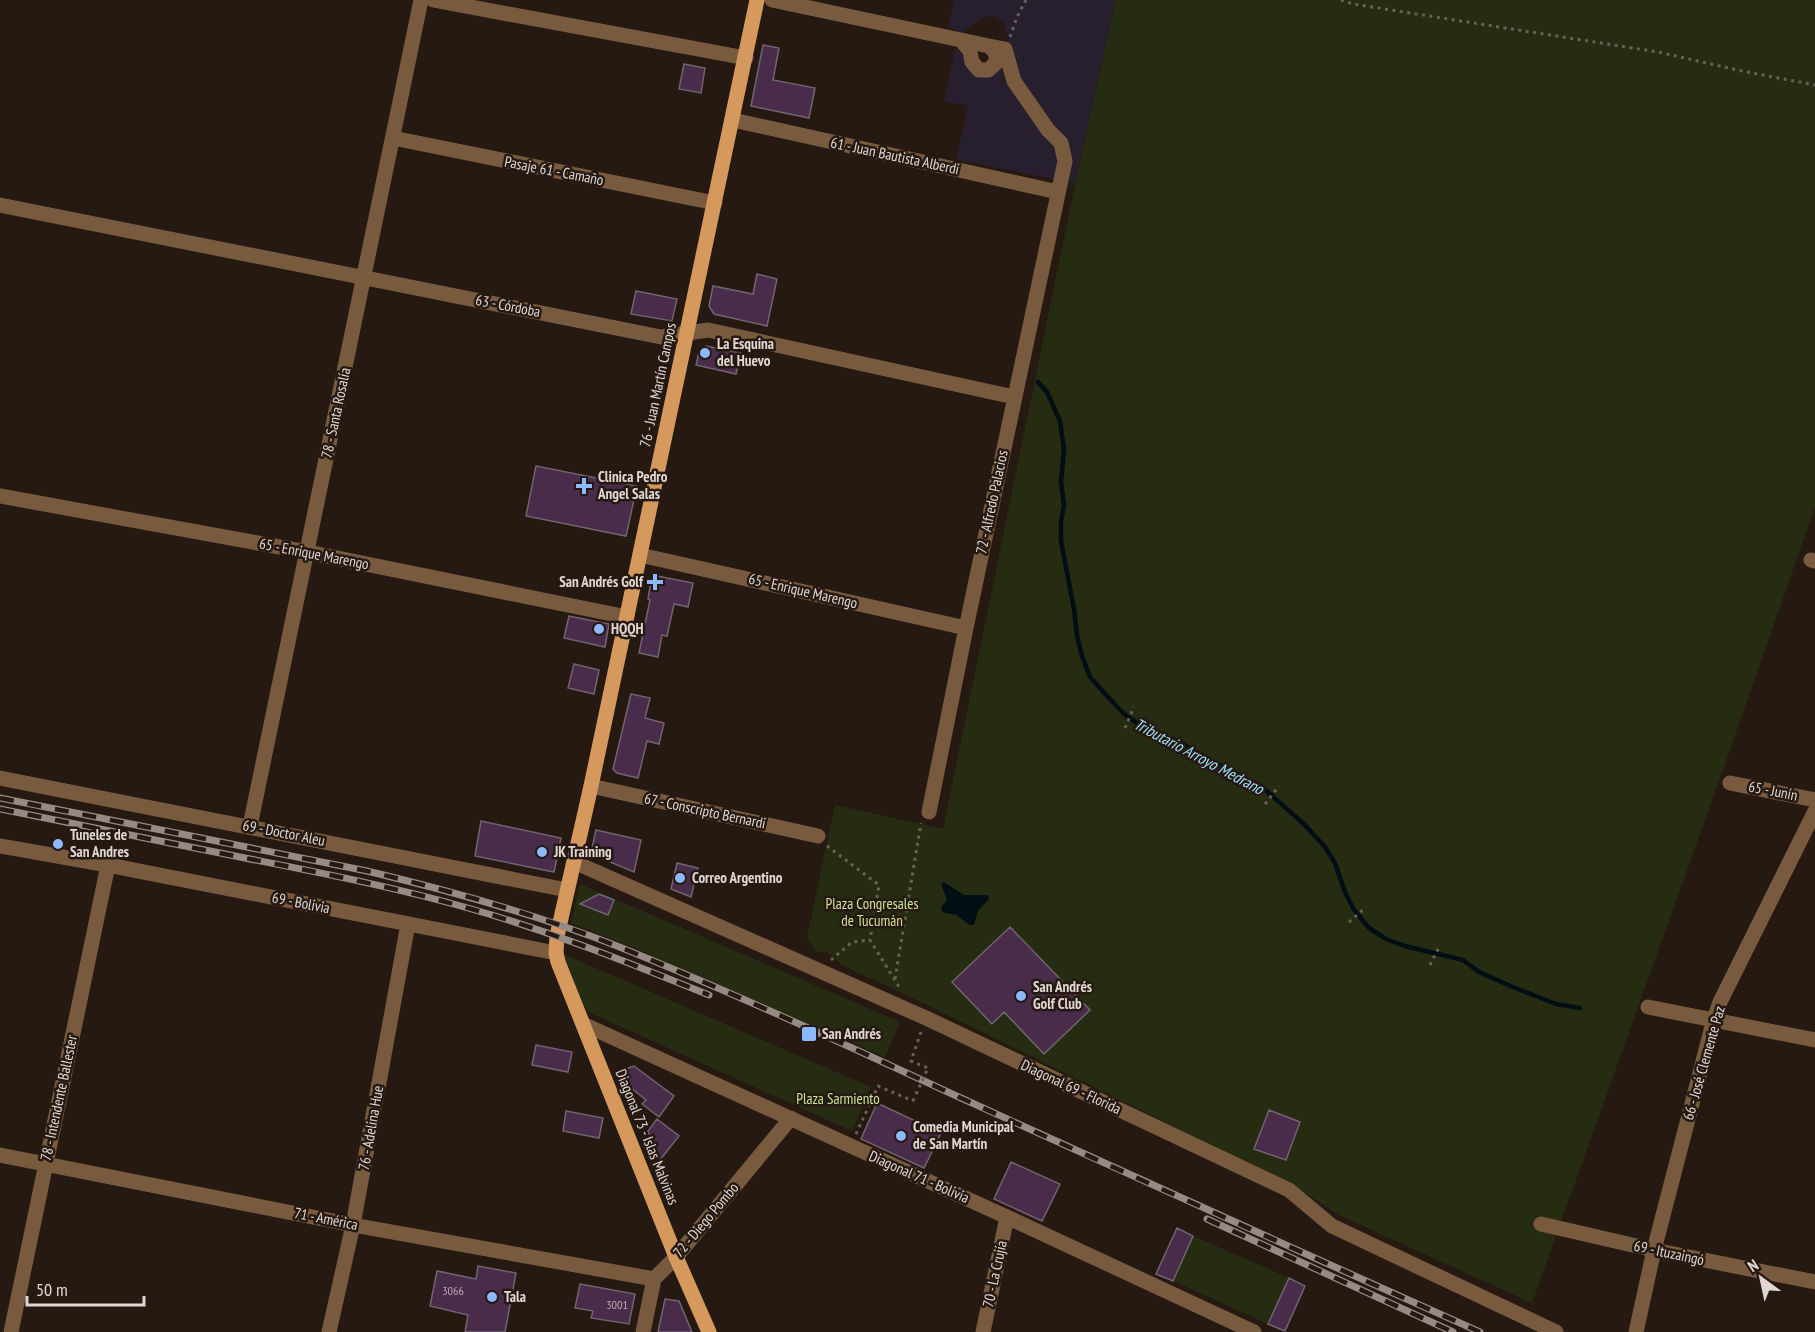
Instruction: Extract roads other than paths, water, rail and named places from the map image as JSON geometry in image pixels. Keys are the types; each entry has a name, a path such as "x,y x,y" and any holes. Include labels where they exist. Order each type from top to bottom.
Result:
{"main road":[{"name":"76 - Juan Martín Campos","path":"556,953 557,936 591,786 757,0"},
{"name":"Diagonal 73 - Islas Malvinas","path":"556,953 676,1257 709,1332"}],"street":[{"name":"78 - Santa Rosalía","path":"250,826 421,0"},
{"path":"433,0 746,58"},
{"path":"772,0 961,40 989,46 996,53 996,63 988,69 979,70 972,62 970,51 961,40"},
{"name":"72 - Alfredo Palacios","path":"929,812 1065,161 1061,143 1048,130 1014,81 1005,49 989,46"},
{"name":"61 - Juan Bautista Alberdi","path":"733,120 1058,192"},
{"name":"Pasaje 61 - Camaño","path":"393,138 715,203"},
{"name":"63 - Córdoba","path":"0,205 661,337 708,330 1014,397"},
{"name":"65 - Enrique Marengo","path":"0,496 307,552 627,617"},
{"name":"65 - Enrique Marengo","path":"640,555 966,628"},
{"name":"69 - Doctor Aleu","path":"0,778 567,890"},
{"name":"65 - Junín","path":"1730,783 1815,800"},
{"name":"67 - Conscripto Bernardi","path":"591,786 818,836"},
{"name":"66 - José Clemente Paz","path":"1636,1332 1654,1250 1714,1019 1720,1002 1815,811"},
{"name":"69 - Bolivia","path":"0,835 45,854"},
{"name":"69 - Bolivia","path":"0,846 556,953"},
{"name":"Diagonal 69 - Florida","path":"574,862 926,1018 1289,1190 1332,1226 1556,1332"},
{"name":"78 - Intendente Ballester","path":"11,1332 108,865"},
{"name":"76 - Adelina Hue","path":"329,1332 353,1225 408,924"},
{"path":"1648,1007 1815,1040"},
{"name":"Diagonal 71 - Bolivia","path":"583,1024 1254,1332"},
{"name":"72 - Diego Pombo","path":"654,1279 676,1257 791,1118"},
{"name":"71 - América","path":"0,1155 353,1225 654,1279"},
{"name":"70 - La Crujía","path":"984,1332 1007,1217"},
{"name":"69 - Ituzaingó","path":"1541,1224 1654,1250 1815,1282"},
{"path":"643,1332 654,1279"}],"waterway":[{"name":"Tributario Arroyo Medrano","path":"1038,382 1047,392 1060,421 1064,449 1061,482 1064,505 1061,541 1077,636 1090,677 1125,715 1145,728 1179,742 1261,786 1304,824 1325,847 1335,863 1354,910 1369,928 1386,939 1405,946 1463,960 1479,972 1556,1004 1580,1008"}],"railway":[{"path":"0,798 367,871 493,904 586,934 784,1017 1480,1332"},
{"path":"0,809 332,875 446,902 564,939 709,995"},
{"path":"1207,1219 1453,1332"}],"place":[{"name":"La Esquina del Huevo","path":"705,353"},
{"name":"Clinica Pedro Angel Salas","path":"584,486"},
{"name":"San Andrés Golf","path":"655,582"},
{"name":"HQQH","path":"599,629"},
{"name":"Tuneles de San Andres","path":"58,844"},
{"name":"JK Training","path":"542,852"},
{"name":"Correo Argentino","path":"680,878"},
{"name":"San Andrés Golf Club","path":"1021,996"},
{"name":"San Andrés","path":"809,1034"},
{"name":"Comedia Municipal de San Martín","path":"901,1136"},
{"name":"Tala","path":"492,1297"}],"park label":[{"name":"Plaza Congresales de Tucumán","path":"872,912"},
{"name":"Plaza Sarmiento","path":"838,1099"}]}
